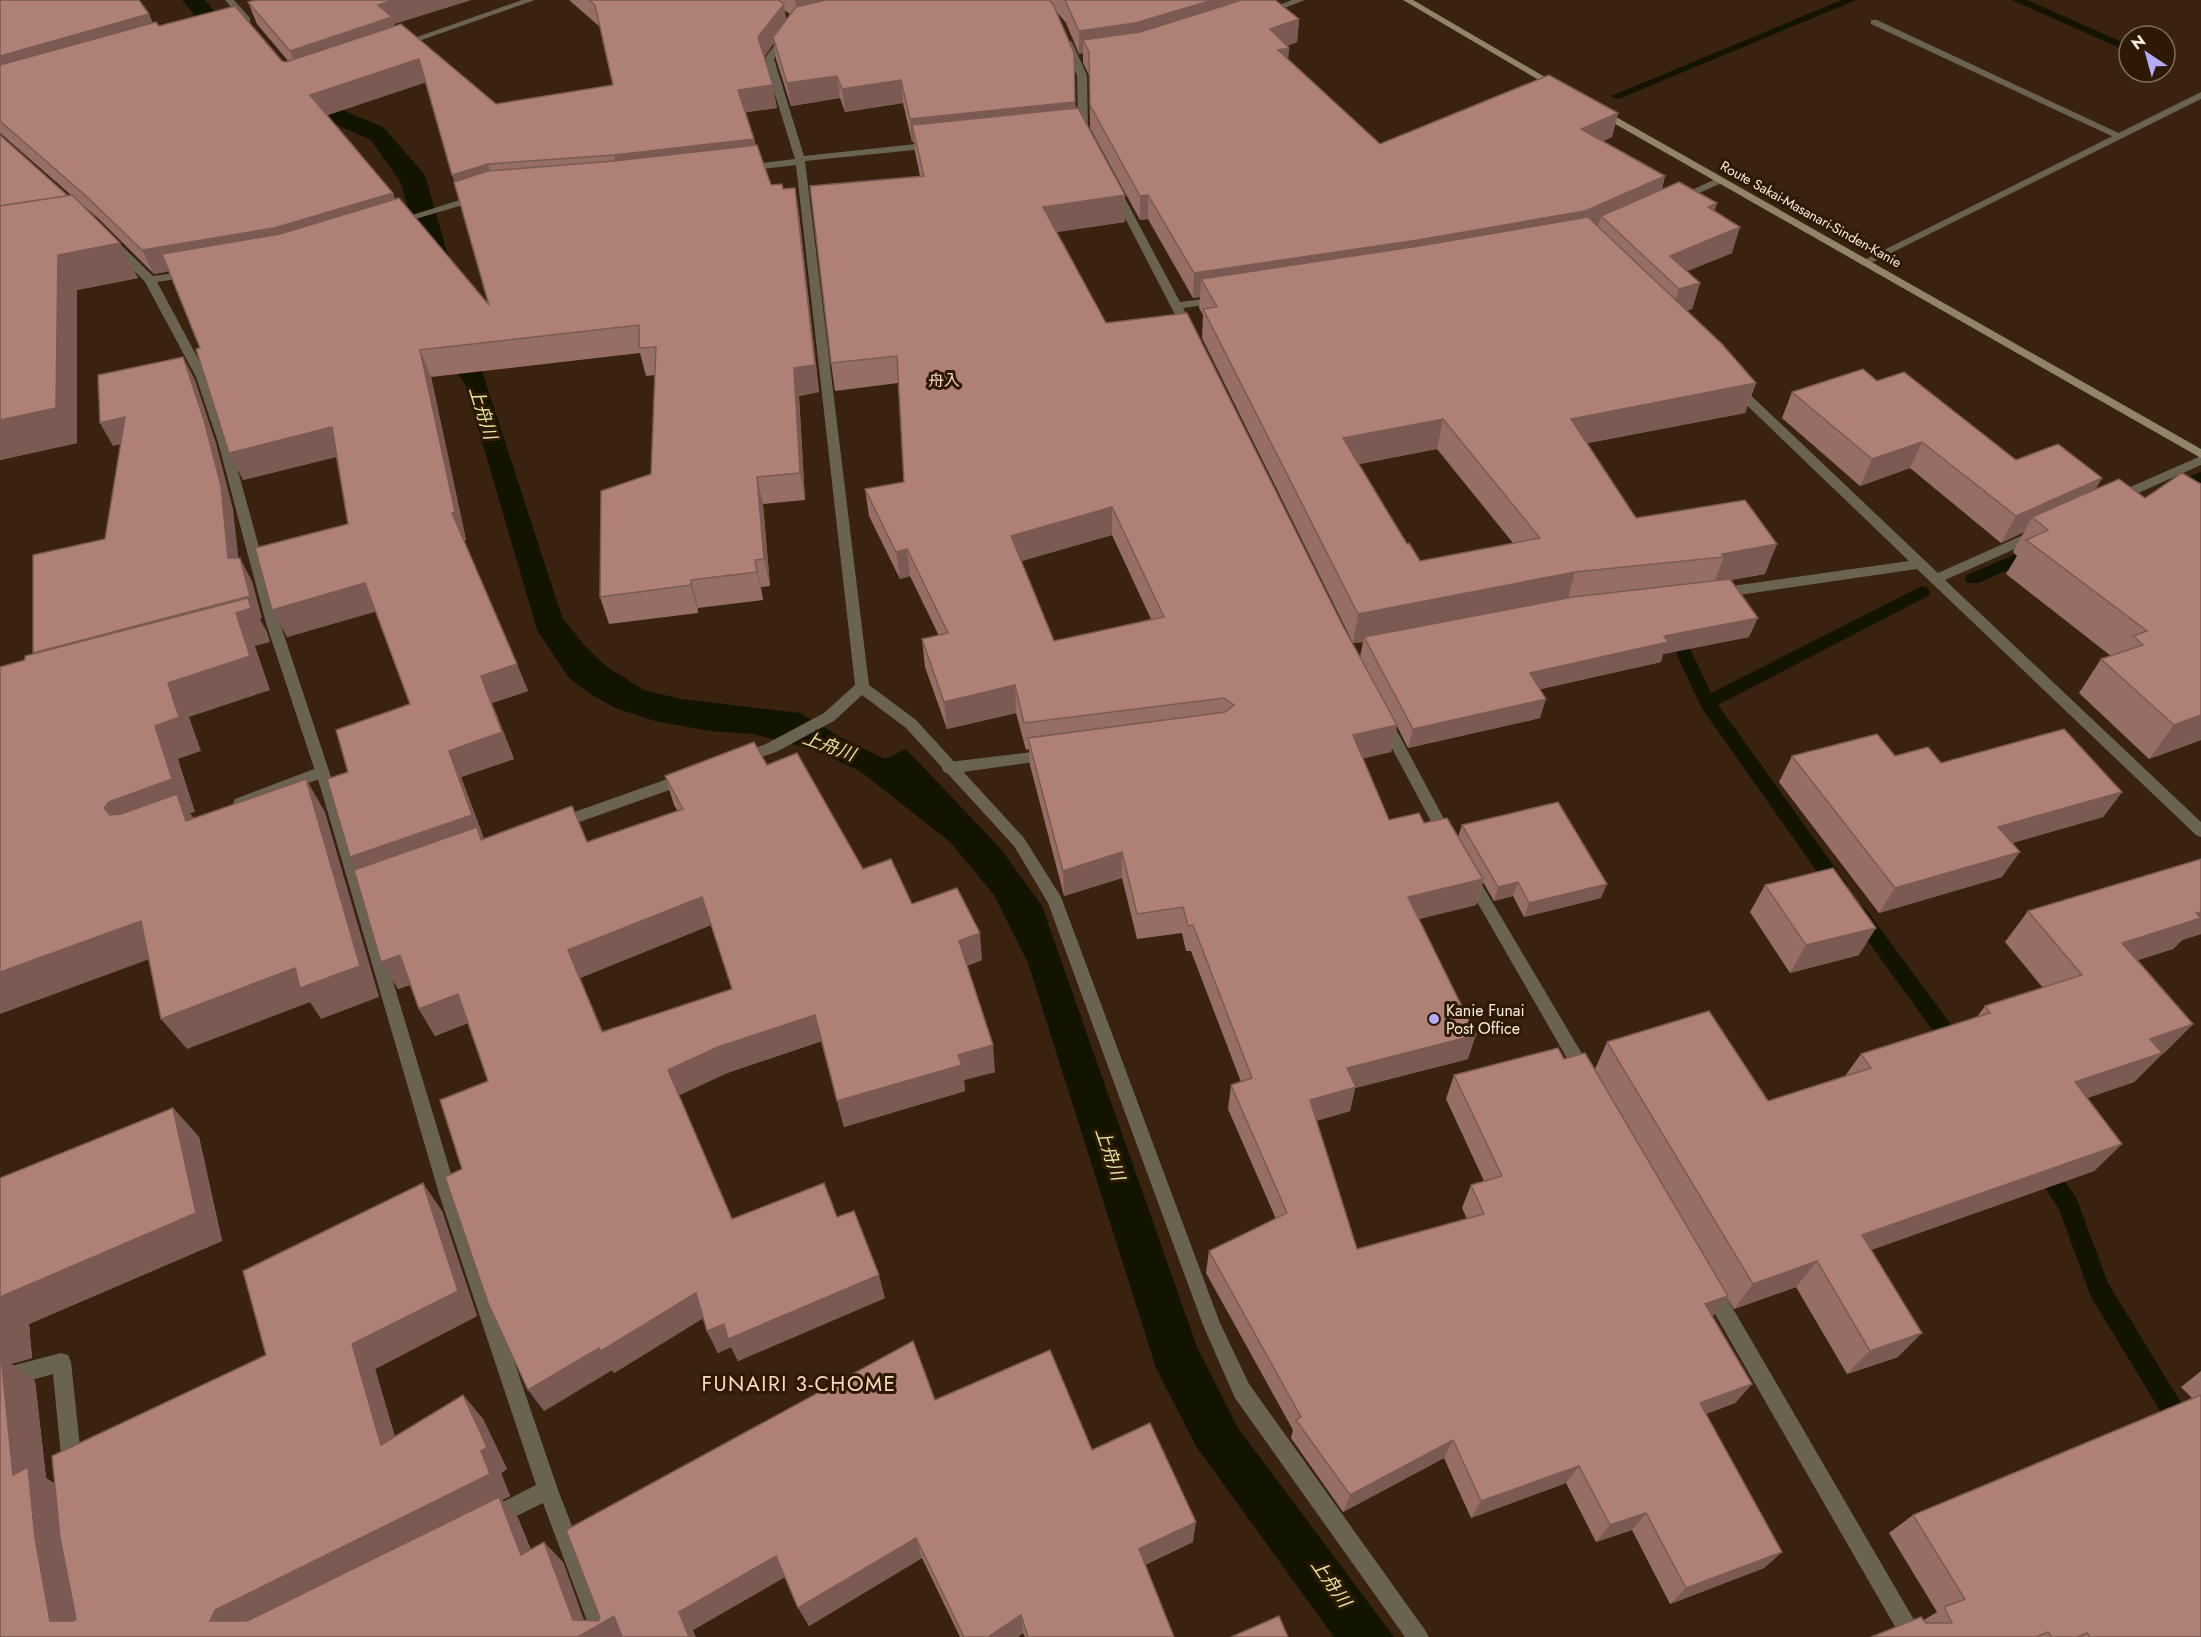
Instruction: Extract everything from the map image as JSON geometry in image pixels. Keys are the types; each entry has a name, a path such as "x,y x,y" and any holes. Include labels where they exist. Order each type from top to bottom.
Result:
{"main road":[{"path":"1407,0 1571,94"},
{"name":"Route Sakai-Masanari-Sinden-Kanie","path":"1591,106 2201,454"}],"street":[{"path":"228,0 252,26"},
{"path":"386,50 531,0"},
{"path":"1248,18 1301,0"},
{"path":"233,21 255,14"},
{"path":"1874,22 2120,136"},
{"path":"795,25 769,59 800,160 862,687 911,724 1019,842 1055,901 1212,1325 1242,1391 1418,1637"},
{"path":"1062,31 1080,58 1083,129 1094,150"},
{"path":"1865,262 2201,95"},
{"path":"1072,131 1083,129"},
{"path":"733,170 942,144"},
{"path":"1667,203 1720,180"},
{"path":"1111,181 1197,346"},
{"path":"387,225 495,193"},
{"path":"101,231 150,280 202,377 224,442 268,625 365,892 449,1197 548,1490 604,1637"},
{"path":"150,280 196,273"},
{"path":"1177,306 1234,297"},
{"path":"1727,380 2201,831"},
{"path":"2106,503 2201,460"},
{"path":"1936,579 2053,526"},
{"path":"1702,595 1920,564"},
{"path":"728,763 771,748 829,717 862,687"},
{"path":"1375,703 1460,859 1593,1086"},
{"path":"950,768 1068,753"},
{"path":"539,830 706,771"},
{"path":"225,808 322,772"},
{"path":"1703,1276 1913,1637"},
{"path":"0,1379 61,1362 74,1489"},
{"path":"475,1527 548,1490"}],"water":[{"name":"上舟川","path":"182,0 205,0 276,82 383,127 425,175 474,346 562,617 585,646 607,667 644,690 681,699 800,713 840,737 885,759 906,749 1001,849 1042,906 1197,1347 1238,1428 1394,1637 1334,1637 1196,1446 1156,1368 1028,963 994,895 950,842 860,771 815,750 753,734 710,731 655,721 615,708 569,678 537,630 465,383 452,367 401,183 371,140 258,90"},
{"path":"2012,0 2027,0 2117,40 2117,47"}],"building":[{"path":"0,0 139,0 149,14 0,56"},
{"path":"256,0 393,0 378,5 392,17 290,51 248,2"},
{"path":"589,0 778,0 784,4 758,37 773,85 738,90 754,139 614,155 488,164 452,175 419,59 310,95 393,193 274,228 142,250 86,196 0,121 0,65 156,22 159,26 235,6 282,61 286,62 401,24 496,104 613,85 595,5"},
{"path":"826,0 1049,0 1053,4 1074,53 1075,102 910,119 901,80 842,89 837,76 787,83 773,37 796,7"},
{"path":"1065,0 1213,0 1135,23 1079,31"},
{"path":"1242,0 1275,0 1299,19 1270,29 1289,48 1278,50 1380,144 1549,75 1618,113 1581,129 1665,176 1585,211 1418,240 1194,273 1148,195 1140,196 1090,105 1089,52 1083,40 1140,32"},
{"path":"1078,108 1125,195 1043,207 1106,323 1187,313 1343,626 1397,725 1353,735 1389,820 1419,813 1424,823 1447,818 1483,879 1408,897 1476,1035 1347,1068 1356,1087 1310,1100 1357,1249 1484,1214 1471,1185 1502,1176 1454,1075 1558,1048 1564,1059 1585,1053 1728,1296 1705,1304 1752,1384 1700,1403 1782,1552 1686,1588 1646,1513 1610,1525 1579,1466 1481,1501 1453,1440 1350,1495 1296,1420 1301,1417 1209,1251 1287,1213 1231,1085 1252,1078 1193,925 1188,926 1183,907 1137,914 1122,852 1063,871 1028,738 1225,712 1234,705 1224,698 1024,723 1015,685 944,702 922,639 948,633 907,549 896,552 865,489 904,482 897,356 831,363 810,186 924,176 912,125","holes":["1112,507 1164,617 1054,641 1011,536"]},
{"path":"0,135 68,196 0,206"},
{"path":"757,145 771,185 782,184 783,189 795,188 815,365 794,368 800,473 757,477 764,559 755,560 757,572 691,580 691,585 600,597 601,491 651,474 656,347 639,348 639,325 420,350 455,512 452,513 517,664 481,676 502,732 449,751 472,815 350,857 327,779 348,772 336,730 410,704 365,583 272,610 255,548 348,524 332,427 229,453 196,349 200,348 162,254 280,234 399,198 489,305 454,182 488,171 614,161"},
{"path":"1679,182 1717,203 1708,207 1740,227 1670,256 1700,283 1679,289 1601,216"},
{"path":"72,195 120,243 58,255 56,408 0,420 0,206"},
{"path":"1588,217 1722,344 1756,383 1571,419 1636,518 1745,500 1777,544 1722,554 1724,557 1575,572 1358,614 1203,309 1217,307 1201,279 1419,246","holes":["1443,419 1540,538 1420,561 1409,543 1407,544 1343,438"]},
{"path":"183,357 204,420 221,486 228,558 240,558 250,596 33,653 33,555 105,539 125,417 100,423 98,375"},
{"path":"1863,369 1877,381 1904,372 2016,460 2058,444 2102,478 2016,516 1922,442 1872,459 1792,392"},
{"path":"2182,473 2201,484 2201,715 2174,725 2101,659 2143,645 2133,636 2147,631 2026,540 2048,530 2032,517 2119,479 2145,498"},
{"path":"1730,579 1758,618 1664,636 1668,642 1530,673 1546,699 1413,729 1364,637 1573,597"},
{"path":"248,598 251,608 236,613 250,656 168,683 179,717 155,726 172,779 109,802 104,808 110,815 121,814 177,794 186,821 306,779 360,966 300,988 295,968 161,1019 141,921 0,972 0,667 25,660 25,656"},
{"path":"2064,729 2122,792 1998,827 2020,852 1895,888 1792,756 1877,734 1895,756 1928,747 1941,763"},
{"path":"754,742 767,765 797,753 863,869 891,859 912,904 957,888 980,933 959,941 993,1045 958,1055 962,1065 837,1101 815,1015 718,1047 668,1070 732,1219 824,1183 837,1217 854,1211 879,1275 728,1339 724,1324 707,1331 696,1293 601,1351 599,1348 528,1390 488,1303 445,1177 462,1169 440,1100 488,1081 458,994 419,1009 400,955 381,962 354,870 477,827 481,840 572,806 587,842 683,809 665,776","holes":["702,897 732,989 602,1032 568,950"]},
{"path":"1558,802 1607,884 1529,903 1518,882 1498,887 1462,825"},
{"path":"2201,859 2201,912 2196,913 2201,918 2122,943 2193,1024 2150,1039 2162,1053 2075,1082 2122,1144 1862,1235 1922,1333 1870,1351 1817,1261 1753,1284 1607,1042 1709,1011 1768,1101 1871,1068 1861,1054 1990,1013 1985,1006 2082,975 2028,911"},
{"path":"1833,868 1876,928 1806,945 1765,885"},
{"path":"173,1108 196,1213 0,1297 0,1178"},
{"path":"423,1183 458,1291 352,1344 381,1445 463,1395 487,1447 481,1451 490,1474 215,1610 210,1621 247,1621 499,1497 521,1555 544,1542 573,1620 598,1621 600,1618 566,1530 913,1341 935,1400 1050,1350 1092,1450 1150,1423 1196,1522 1139,1549 1174,1637 1028,1637 1021,1615 988,1637 964,1637 916,1538 798,1608 776,1556 679,1612 689,1637 622,1637 614,1616 578,1637 0,1637 0,1357 13,1475 28,1467 35,1538 50,1621 74,1621 76,1619 60,1538 52,1456 266,1355 243,1271"},
{"path":"2201,1395 2201,1637 2090,1637 2087,1633 2077,1637 2052,1637 2048,1632 2036,1637 1871,1637 1921,1617 1926,1623 1952,1623 1944,1607 1965,1599 1913,1515"},
{"path":"1279,1616 1288,1637 1231,1637"}],"waterway":[{"path":"1617,96 1851,0"},
{"path":"2171,490 2201,477"},
{"path":"1973,579 2037,550"},
{"path":"1707,703 1922,592"},
{"path":"1674,631 1707,703"},
{"path":"1707,703 1839,888"},
{"path":"1858,913 1957,1048"},
{"path":"2041,1166 2068,1204 2099,1289 2172,1409 2201,1446"}],"place":[{"name":"Kanie Funai Post Office","path":"1434,1019"}],"district":[{"name":"舟入","path":"944,380"},
{"name":"FUNAIRI 3-CHOME","path":"799,1384"}]}
